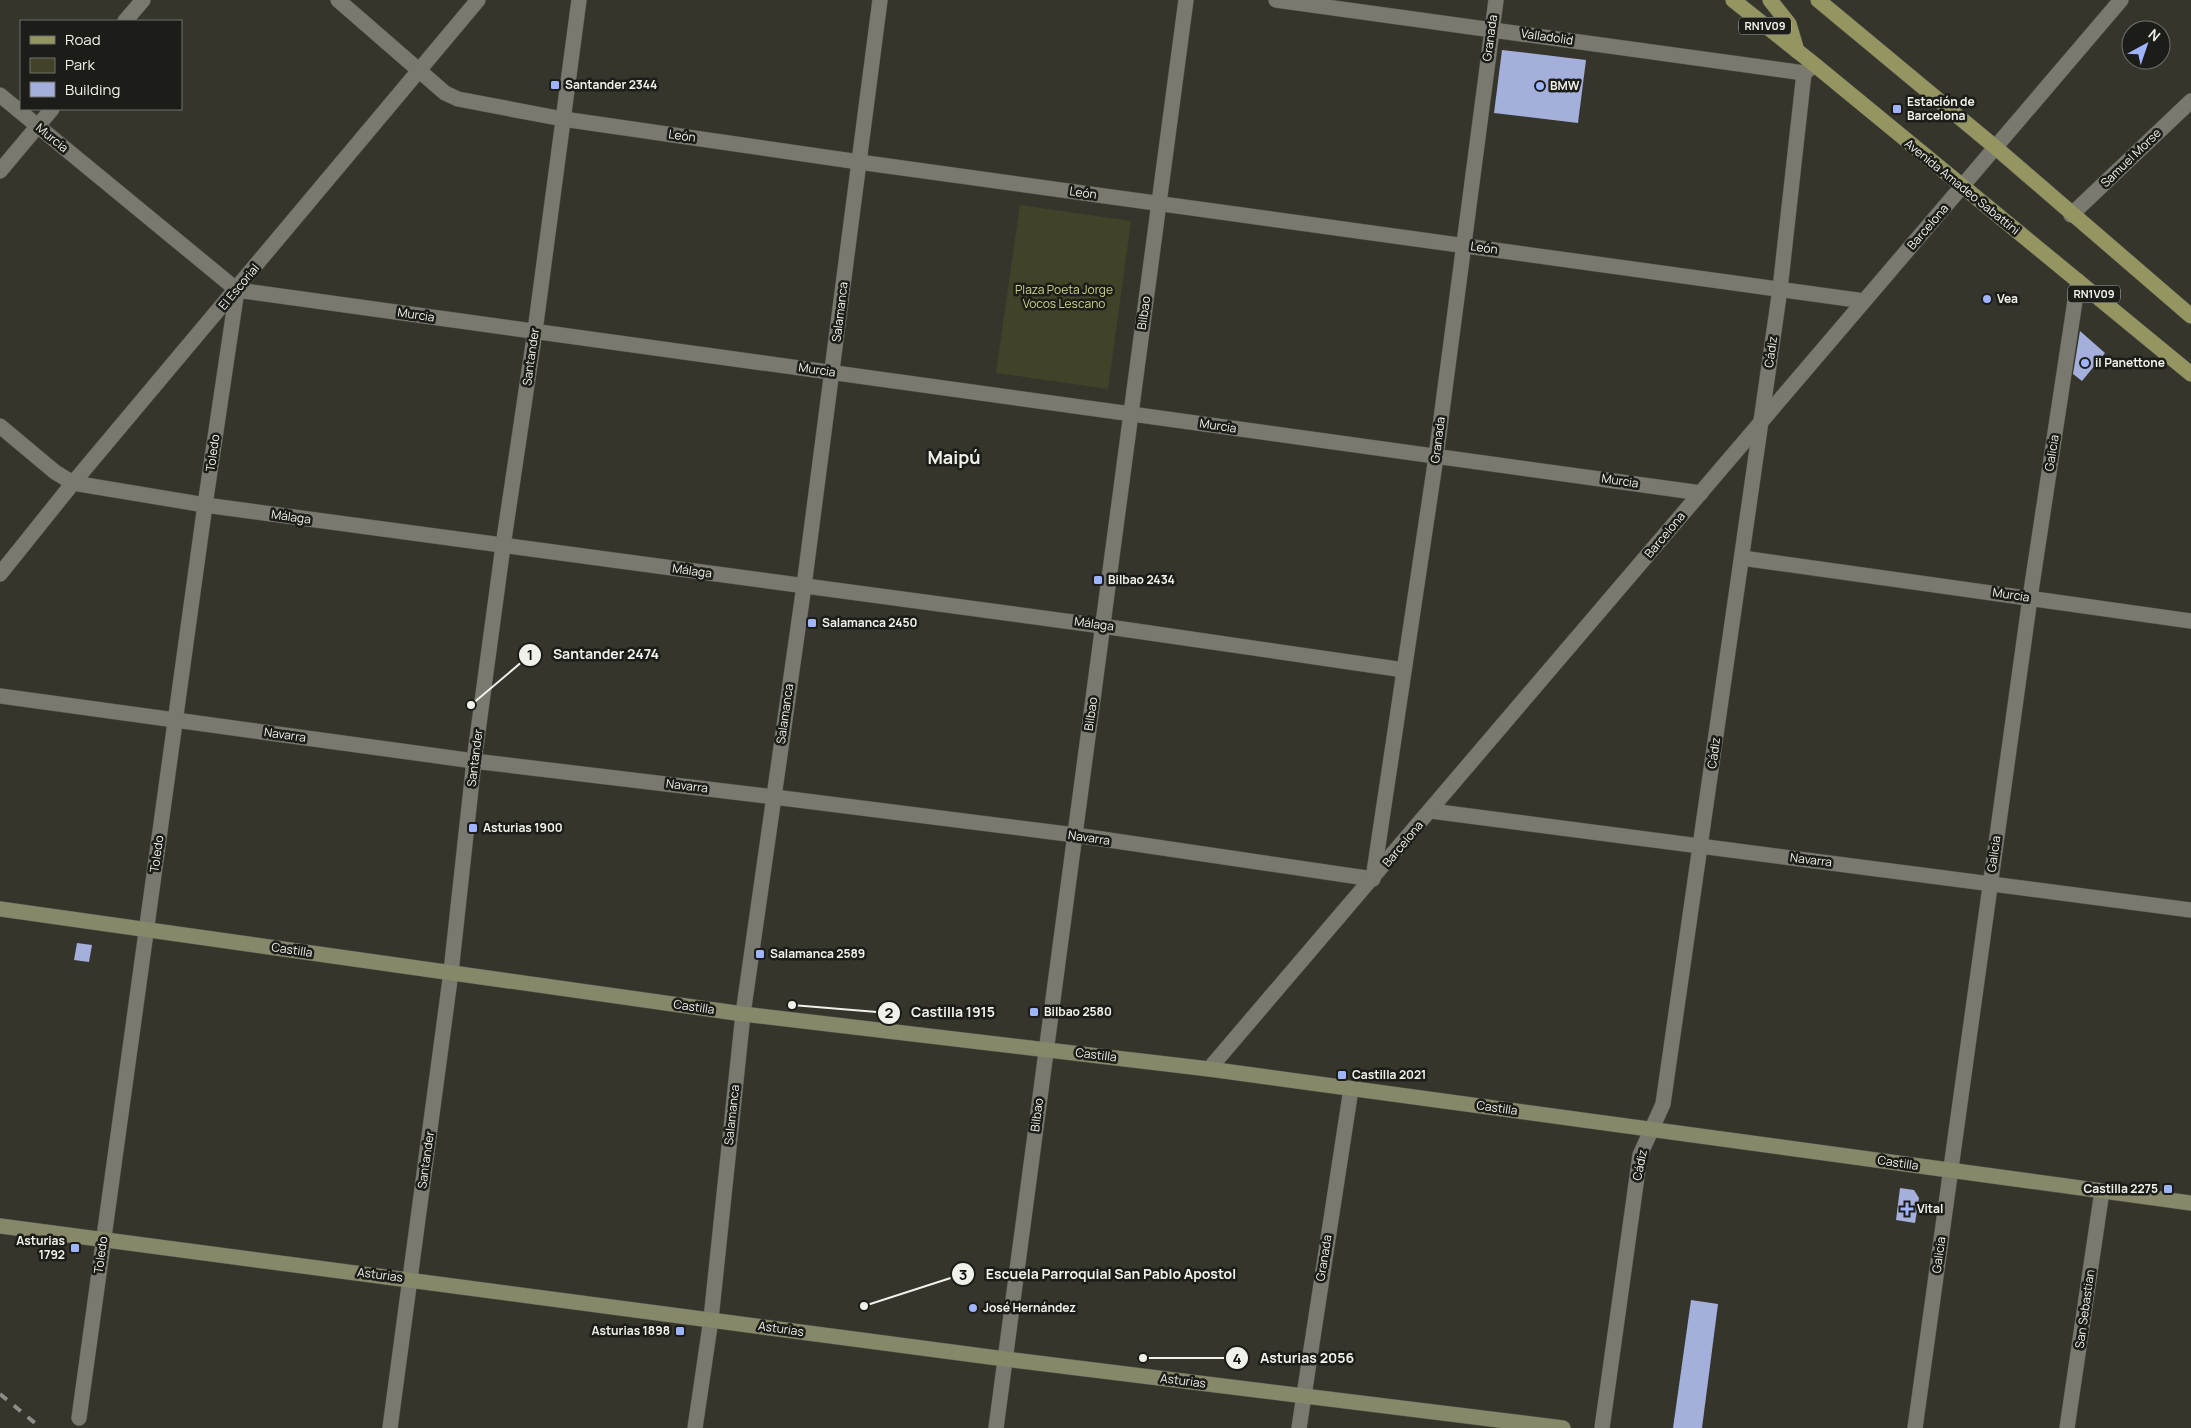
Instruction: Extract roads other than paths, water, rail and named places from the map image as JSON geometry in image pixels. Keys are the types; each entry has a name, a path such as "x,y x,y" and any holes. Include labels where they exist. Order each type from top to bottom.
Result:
{"main road":[{"name":"Avenida Amadeo Sabattini","path":"1732,0 1797,51 1809,69 1962,187 2191,374"},
{"path":"1770,0 1788,24 1797,51"},
{"path":"1818,0 1995,147 2071,215 2191,316"}],"street":[{"path":"126,20 143,0"},
{"name":"León","path":"338,0 445,93 458,99 563,119 859,162 1864,301"},
{"name":"El Escorial","path":"0,574 478,0"},
{"name":"Santander","path":"390,1428 451,972 474,761 535,331 579,0"},
{"name":"Salamanca","path":"695,1428 711,1319 743,1014 804,586 880,0"},
{"name":"Bilbao","path":"996,1428 1186,0"},
{"name":"Valladolid","path":"1276,0 1809,69"},
{"name":"Granada","path":"1373,879 1436,456 1462,245 1496,0"},
{"name":"Barcelona","path":"1209,1069 2121,0"},
{"name":"Cádiz","path":"1602,1428 1640,1155 1663,1104 1780,289 1809,69"},
{"name":"Murcia","path":"0,95 237,290 1701,493"},
{"name":"Samuel Morse","path":"2071,215 2191,101"},
{"path":"0,171 51,110"},
{"name":"Galicia","path":"1914,1428 2030,598 2078,281"},
{"name":"Toledo","path":"79,1418 205,505 237,290"},
{"name":"Málaga","path":"0,426 55,472 74,483 205,505 1102,626 1404,670"},
{"name":"Murcia","path":"1742,558 2191,621"},
{"name":"Navarra","path":"0,696 474,761 1075,835 1373,879"},
{"name":"Navarra","path":"1431,811 2191,910"},
{"name":"Castilla","path":"0,909 743,1014 1209,1069 2191,1203"},
{"name":"Granada","path":"1298,1428 1351,1089"},
{"name":"San Sebastian","path":"2067,1428 2102,1190"},
{"name":"Asturias","path":"0,1226 1005,1359 1563,1428"}],"railway":[{"path":"0,1394 41,1428"}],"place":[{"name":"Santander 2344","path":"555,85"},
{"name":"BMW","path":"1540,86"},
{"name":"Estación de Barcelona","path":"1897,109"},
{"name":"Vea","path":"1987,299"},
{"name":"il Panettone","path":"2085,363"},
{"name":"Bilbao 2434","path":"1098,580"},
{"name":"Salamanca 2450","path":"812,623"},
{"name":"Santander 2474","path":"471,705"},
{"name":"Asturias 1900","path":"473,828"},
{"name":"Salamanca 2589","path":"760,954"},
{"name":"Castilla 1915","path":"792,1005"},
{"name":"Bilbao 2580","path":"1034,1012"},
{"name":"Castilla 2021","path":"1342,1075"},
{"name":"Castilla 2275","path":"2168,1189"},
{"name":"Vital","path":"1907,1209"},
{"name":"Asturias 1792","path":"75,1248"},
{"name":"Escuela Parroquial San Pablo Apostol","path":"864,1306"},
{"name":"José Hernández","path":"973,1308"},
{"name":"Asturias 1898","path":"680,1331"},
{"name":"Asturias 2056","path":"1143,1358"}],"district":[{"name":"Maipú","path":"954,458"}],"park label":[{"name":"Plaza Poeta Jorge Vocos Lescano","path":"1064,297"}]}
